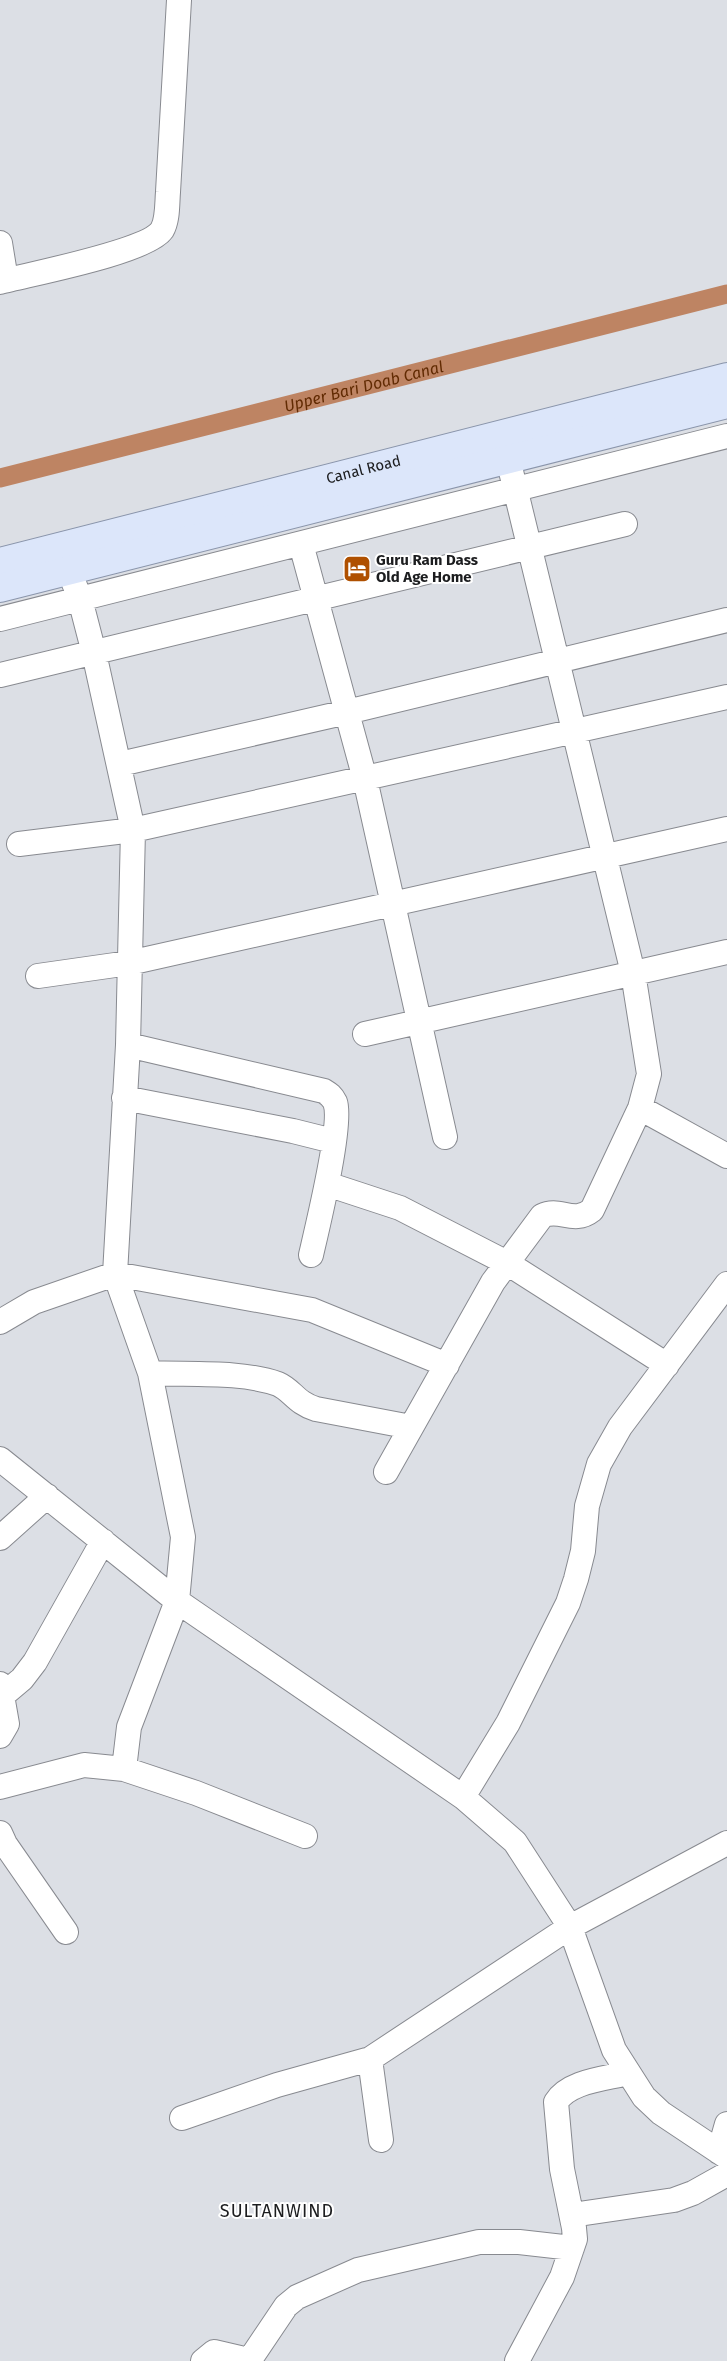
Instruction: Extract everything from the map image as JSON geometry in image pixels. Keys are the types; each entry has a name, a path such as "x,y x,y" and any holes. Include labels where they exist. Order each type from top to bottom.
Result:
{"main road":[{"name":"Canal Road","path":"0,562 727,376"},
{"name":"Canal Road","path":"0,588 727,404"}],"street":[{"path":"0,243 3,281 124,250 154,238 162,231 168,192 179,0"},
{"path":"0,619 727,436"},
{"path":"386,1472 494,1282 542,1216 548,1213 579,1217 592,1210 640,1108 649,1074 633,974 508,459"},
{"path":"0,675 625,524"},
{"path":"301,544 365,779 391,905 445,1137"},
{"path":"69,570 80,599 94,653 120,764 133,830 128,1045 115,1274 150,1373 183,1536 177,1602 129,1727 124,1769"},
{"path":"120,764 558,662 727,620"},
{"path":"19,844 133,830 575,733 727,697"},
{"path":"38,976 129,964 727,829"},
{"path":"365,1034 727,952"},
{"path":"128,1045 324,1091 331,1095 335,1103 333,1142 327,1184 311,1255"},
{"path":"124,1098 293,1131 333,1142"},
{"path":"640,1108 727,1156"},
{"path":"327,1184 400,1208 507,1263 667,1365"},
{"path":"0,1322 34,1302 115,1274 312,1310 447,1364"},
{"path":"463,1797 508,1723 568,1603 583,1550 586,1506 599,1464 620,1428 727,1284"},
{"path":"150,1373 243,1377 278,1384 304,1406 411,1427"},
{"path":"0,1459 177,1602 463,1797 514,1842 570,1926 614,2050 644,2097 661,2113 723,2155 727,2124"},
{"path":"0,1538 47,1496"},
{"path":"0,1736 7,1724 1,1690 22,1679 35,1662 102,1541"},
{"path":"0,1787 84,1765 124,1769 196,1793 305,1836"},
{"path":"2,1842 66,1932"},
{"path":"182,2118 277,2085 370,2059 570,1926 727,1847"},
{"path":"370,2059 382,2140"},
{"path":"517,2361 562,2277 572,2248 574,2228 562,2169 556,2102 561,2094 573,2088 628,2073"},
{"path":"572,2215 674,2200 693,2193 727,2174"},
{"path":"204,2361 214,2352 244,2360 251,2358 286,2306 296,2297 358,2270 485,2242 520,2242 572,2248"}],"waterway":[{"name":"Upper Bari Doab Canal","path":"0,478 727,294"}],"place":[{"name":"Guru Ram Dass Old Age Home","path":"357,569"}],"district":[{"name":"SULTANWIND","path":"277,2211"}]}
